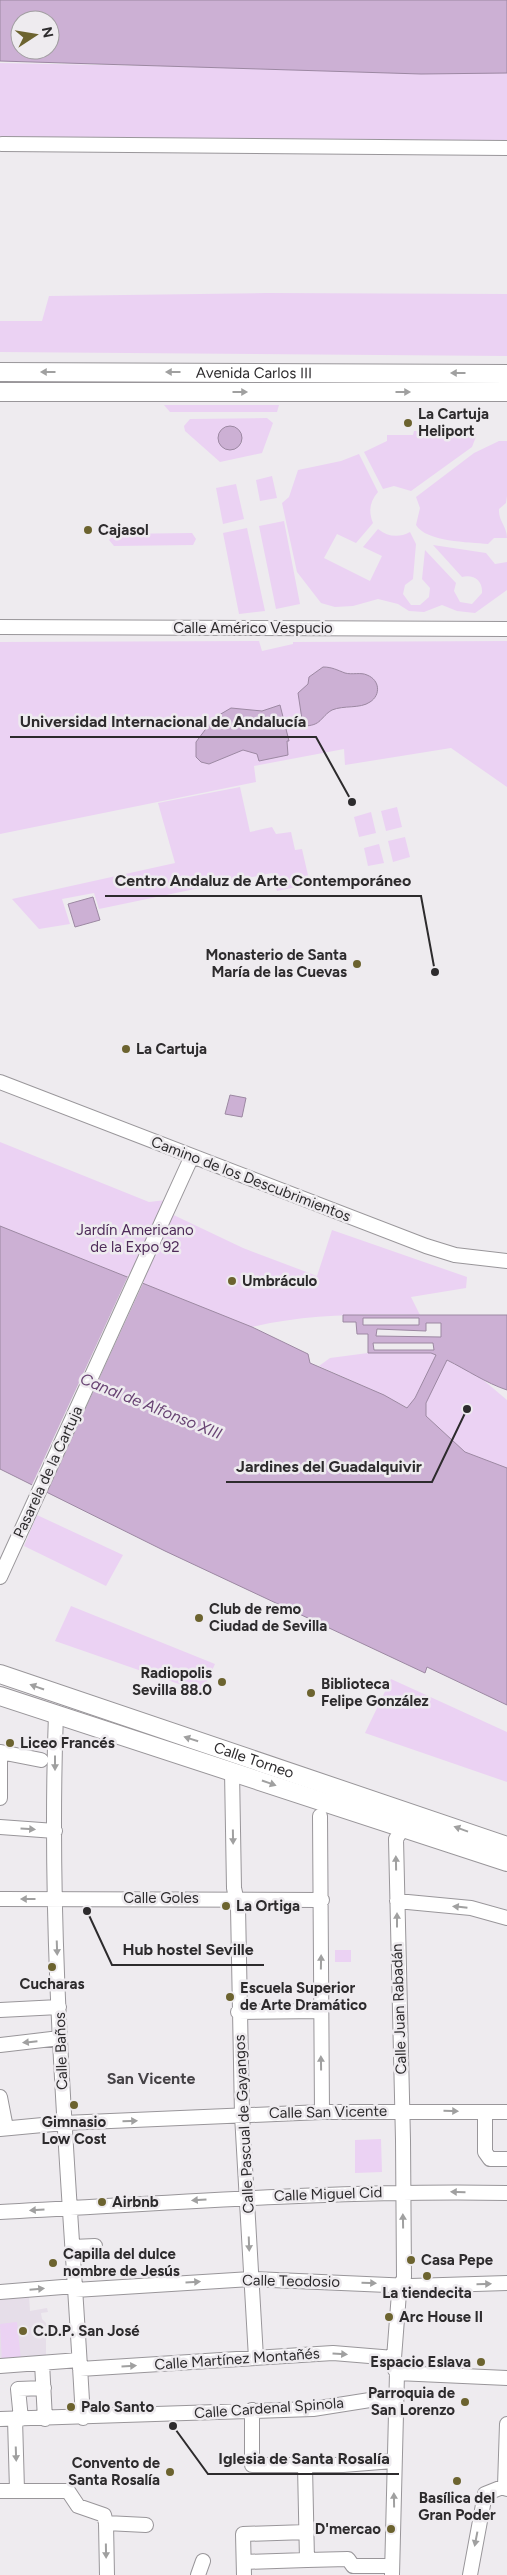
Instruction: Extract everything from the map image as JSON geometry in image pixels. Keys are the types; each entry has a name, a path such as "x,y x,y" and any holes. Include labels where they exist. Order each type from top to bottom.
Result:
{"main road":[{"name":"Avenida Carlos III","path":"0,372 507,374"},
{"name":"Avenida Carlos III","path":"0,392 507,392"},
{"name":"Calle Torneo","path":"0,1674 507,1846"},
{"name":"Calle Torneo","path":"0,1696 232,1770 507,1862"}],"street":[{"path":"2,144 507,148"},
{"name":"Calle Américo Vespucio","path":"0,628 507,628"},
{"name":"Camino de los Descubrimientos","path":"0,1082 426,1246 470,1257 507,1261"},
{"name":"Pasarela de la Cartuja","path":"0,1577 192,1156"},
{"name":"Calle Baños","path":"56,1714 55,1899 60,2038 83,2418"},
{"path":"0,1798 1,1752 41,1760"},
{"name":"Calle Pascual de Gayangos","path":"232,1770 242,2115 256,2358"},
{"path":"320,1816 322,2112"},
{"path":"0,1827 55,1831"},
{"name":"Calle Juan Rabadán","path":"392,2570 394,2534 393,2460 397,2373 394,2366 394,2358 400,2284 404,2277 402,2200 404,2192 403,2111 396,1839 403,1828"},
{"name":"Calle Goles","path":"0,1899 237,1898 322,1900"},
{"path":"397,1901 471,1908 507,1918"},
{"path":"0,2010 60,2007"},
{"path":"238,2012 321,2011"},
{"path":"0,2045 60,2038"},
{"path":"0,2097 3,2129"},
{"name":"Calle San Vicente","path":"3,2129 64,2124 322,2112 507,2112"},
{"path":"485,2112 485,2152 490,2159 507,2159"},
{"name":"Calle Miguel Cid","path":"0,2212 248,2197 404,2192 507,2193"},
{"path":"73,2247 95,2246"},
{"name":"Calle Teodosio","path":"0,2292 251,2279 400,2284 507,2283"},
{"name":"Calle Martínez Montañés","path":"0,2366 42,2363 79,2364 256,2358 333,2353 394,2358"},
{"path":"42,2363 45,2418"},
{"path":"397,2373 507,2378"},
{"path":"17,2490 18,2389 44,2388"},
{"name":"Calle Cardenal Spinola","path":"0,2419 83,2418 313,2409 395,2396"},
{"path":"252,2410 252,2465 305,2466 393,2460"},
{"path":"470,2575 485,2494 506,2488 507,2424"},
{"path":"305,2466 307,2560"},
{"path":"0,2491 68,2491 74,2502 83,2509 104,2515 106,2523 107,2575"},
{"path":"106,2523 146,2524"},
{"path":"306,2532 243,2534 244,2568 307,2560 348,2559 353,2566 392,2570"},
{"path":"198,2575 203,2561"}],"shaded area":[{"name":"C.D.P. San José","path":"29,2296 30,2311 47,2308 48,2312 41,2313 42,2319 46,2323 46,2359 0,2364 0,2298"}],"green space":[{"path":"0,63 507,73 507,148 0,143"},
{"path":"266,293 507,294 507,356 0,352 0,321 42,321 49,296"},
{"path":"164,405 279,405 277,412 170,412"},
{"path":"267,418 273,423 262,453 220,462 185,431 184,426 190,419","holes":["225,428 242,435 242,443 226,449 223,447 220,433"]},
{"path":"414,431 426,431 426,434 477,434 472,447 411,491 394,486 383,489 364,452 387,441 387,435 413,435"},
{"path":"499,441 507,441 507,496 506,503 499,509 499,513 507,538 494,538 488,544 470,543 438,538 421,531 416,525 420,508 416,497 474,453"},
{"path":"359,454 378,492 371,506 373,523 356,543 337,534 324,558 370,581 382,556 363,547 378,529 394,536 410,532 416,544 413,579 405,585 403,594 411,605 420,605 429,597 430,588 422,579 425,550 456,583 454,591 460,602 472,604 482,593 481,585 477,579 466,576 462,577 433,545 486,553 495,564 507,562 507,590 475,613 457,611 442,605 424,612 409,611 398,604 378,599 353,606 335,607 321,603 297,572 282,503 289,497 298,470 341,461"},
{"path":"272,476 277,498 260,501 256,480"},
{"path":"236,484 244,519 223,524 216,488"},
{"path":"284,521 300,604 276,609 259,526"},
{"path":"247,528 265,611 239,614 223,533"},
{"path":"192,533 196,539 193,545 114,546 109,540 114,534"},
{"path":"259,641 262,651 293,644 293,642 507,641 507,787 451,748 345,765 344,749 254,766 256,782 0,834 0,642"},
{"path":"240,787 250,832 272,827 276,834 291,832 295,850 302,849 310,884 277,891 272,873 99,909 94,893 62,899 70,924 39,929 12,899 175,863 158,803"},
{"path":"397,807 402,827 386,831 381,811"},
{"path":"371,812 376,833 359,837 354,817"},
{"path":"405,837 410,857 393,862 388,841"},
{"path":"379,844 384,863 368,866 364,848"},
{"name":"Jardín Americano de la Expo 92","path":"0,1142 149,1202 166,1200 161,1209 243,1248 317,1276 332,1230 467,1277 466,1288 411,1297 420,1315 315,1317 252,1327 0,1226"},
{"path":"368,1353 432,1353 436,1355 415,1398 408,1408 384,1395 319,1366 330,1358"},
{"path":"446,1360 475,1373 507,1400 507,1468 465,1452 426,1416 426,1403"},
{"path":"37,1515 123,1555 106,1586 24,1546"},
{"path":"71,1606 215,1664 202,1692 55,1641"},
{"path":"391,1679 507,1732 507,1782 365,1733"},
{"path":"335,1950 351,1950 351,1962 335,1962"},
{"path":"381,2139 382,2172 355,2173 355,2140"},
{"path":"17,2322 21,2360 2,2362 0,2324"}],"water":[{"path":"0,0 507,0 507,73 421,74 0,61"},
{"path":"230,426 235,427 241,433 241,443 235,449 230,450 225,449 219,443 218,438 219,433 225,427"},
{"path":"323,667 348,674 362,674 371,677 377,684 376,696 366,704 332,710 317,723 303,726 298,693 308,684 309,677"},
{"path":"280,705 289,741 287,741 288,755 259,761 257,754 243,750 209,764 201,762 196,757 196,742 214,718 231,708 262,711"},
{"path":"93,897 100,920 75,927 68,904"},
{"path":"230,1095 246,1098 242,1117 225,1114"},
{"name":"Canal de Alfonso XIII","path":"0,1226 252,1327 308,1354 310,1363 384,1395 407,1408 415,1398 436,1355 431,1353 368,1353 368,1334 357,1334 356,1322 343,1322 343,1315 507,1315 507,1390 447,1360 426,1403 426,1416 465,1452 507,1468 507,1705 427,1667 425,1673 165,1551 0,1469","holes":["363,1318 419,1318 419,1325 363,1325","426,1323 441,1323 441,1337 376,1336 377,1329 426,1331","373,1343 433,1343 434,1350 374,1350"]}],"pier":[{"path":"129,1274 144,1281 46,1494 31,1487"}],"place":[{"name":"La Cartuja Heliport","path":"408,423"},
{"name":"Cajasol","path":"88,530"},
{"name":"Universidad Internacional de Andalucía","path":"352,802"},
{"name":"Monasterio de Santa María de las Cuevas","path":"357,964"},
{"name":"Centro Andaluz de Arte Contemporáneo","path":"435,972"},
{"name":"La Cartuja","path":"126,1049"},
{"name":"Umbráculo","path":"232,1281"},
{"name":"Jardines del Guadalquivir","path":"467,1409"},
{"name":"Club de remo Ciudad de Sevilla","path":"199,1618"},
{"name":"Radiopolis Sevilla 88.0","path":"222,1682"},
{"name":"Biblioteca Felipe González","path":"311,1693"},
{"name":"Liceo Francés","path":"10,1743"},
{"name":"La Ortiga","path":"226,1906"},
{"name":"Hub hostel Seville","path":"87,1911"},
{"name":"Cucharas","path":"52,1967"},
{"name":"Escuela Superior de Arte Dramático","path":"230,1997"},
{"name":"Gimnasio Low Cost","path":"74,2105"},
{"name":"Airbnb","path":"102,2202"},
{"name":"Casa Pepe","path":"411,2260"},
{"name":"Capilla del dulce nombre de Jesús","path":"53,2263"},
{"name":"La tiendecita","path":"427,2276"},
{"name":"Arc House II","path":"389,2317"},
{"name":"C.D.P. San José","path":"23,2331"},
{"name":"Espacio Eslava","path":"481,2362"},
{"name":"Parroquia de San Lorenzo","path":"465,2402"},
{"name":"Palo Santo","path":"71,2407"},
{"name":"Iglesia de Santa Rosalía","path":"173,2426"},
{"name":"Convento de Santa Rosalía","path":"170,2472"},
{"name":"Basílica del Gran Poder","path":"457,2481"},
{"name":"D'mercao","path":"391,2529"}],"district":[{"name":"San Vicente","path":"151,2078"}]}
